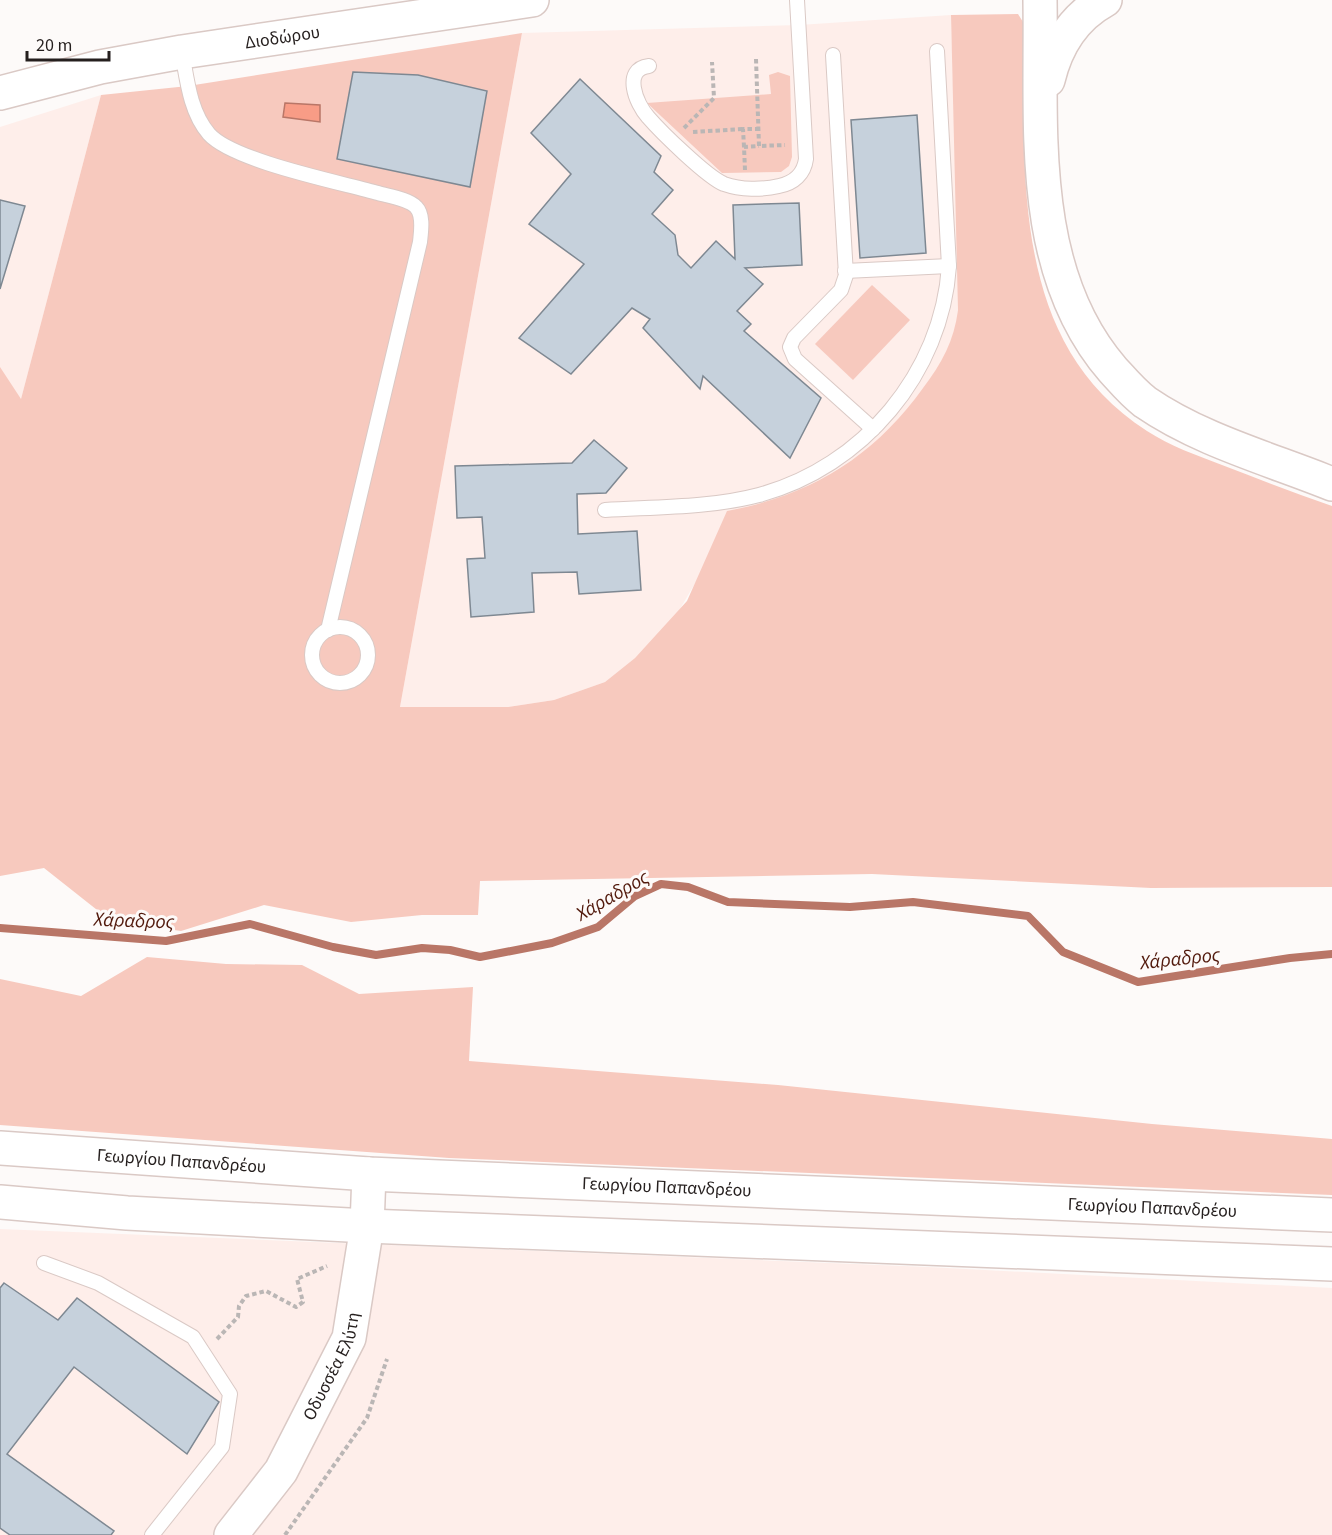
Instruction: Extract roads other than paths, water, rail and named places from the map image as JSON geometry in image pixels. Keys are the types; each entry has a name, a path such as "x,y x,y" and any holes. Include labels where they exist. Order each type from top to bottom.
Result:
{"main road":[{"name":"Διοδώρου","path":"0,93 100,67 182,52 532,0"},
{"path":"1041,0 1045,205 1051,241 1072,306 1101,357 1143,400 1169,416 1332,484"},
{"path":"1042,108 1057,49 1083,16 1105,0"},
{"name":"Γεωργίου Παπανδρέου","path":"0,1148 369,1174 1332,1215"},
{"name":"Οδυσσέα Ελύτη","path":"231,1535 281,1471 349,1338 367,1226 369,1174"},
{"path":"0,1202 127,1214 367,1226 1332,1264"}],"lane":[{"path":"649,66 638,69 633,79 636,97 647,117 714,178 725,184 745,189 781,186 798,177 806,164 797,0"},
{"path":"605,510 736,500 768,492 820,469 873,429 900,399 927,356 944,307 949,266 937,51"},
{"path":"182,52 190,93 199,119 208,133 223,146 269,162 388,196 415,205 419,210 420,243 328,630 314,643 312,662 323,678 332,682 350,682 364,670 368,653 366,644 354,631 337,627 328,630"},
{"path":"833,55 845,271 841,290 794,338 791,350 795,359 873,429"},
{"path":"845,271 949,266"},
{"path":"44,1263 98,1283 193,1337 230,1394 222,1447 152,1535"}],"waterway":[{"name":"Χάραδρος","path":"0,928 166,941 250,924 333,947 376,955 422,948 450,950 480,957 552,943 598,927 635,896 661,884 688,887 728,902 850,907 913,902 1028,916 1063,952 1138,982 1290,958 1332,954"}]}
